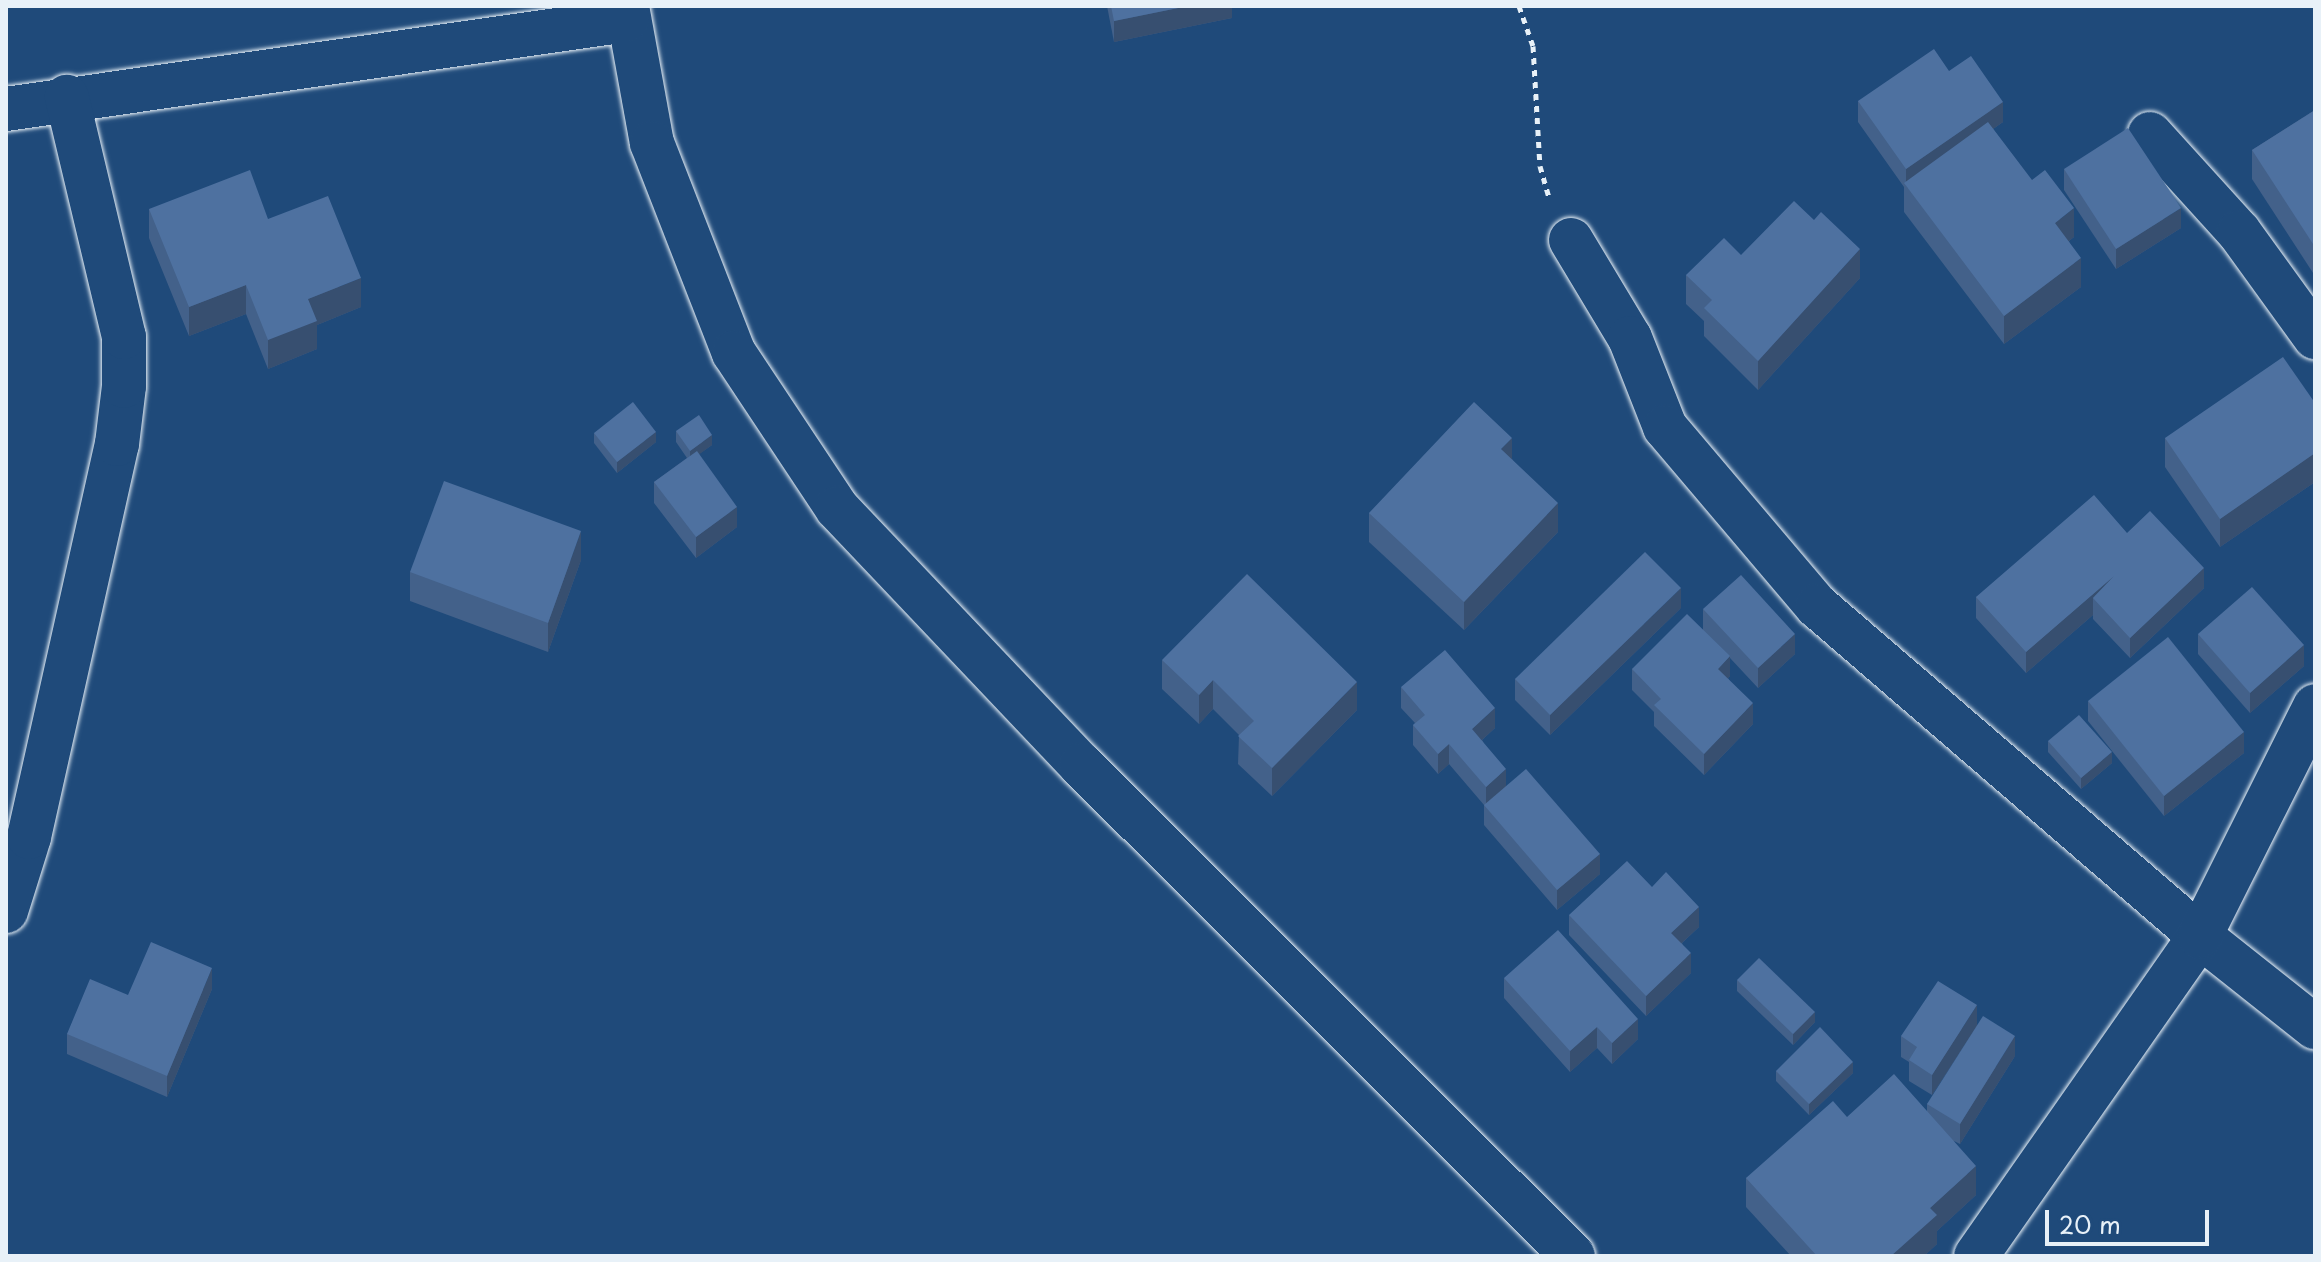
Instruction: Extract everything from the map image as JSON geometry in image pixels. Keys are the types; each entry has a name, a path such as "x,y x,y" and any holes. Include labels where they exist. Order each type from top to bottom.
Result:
{"street":[{"path":"6,109 67,97 627,13 652,143 734,353 837,508 1550,1249"},
{"path":"6,911 42,777 117,444 124,386 124,337 67,97"},
{"path":"2150,134 2239,232 2315,337"},
{"path":"1571,240 1630,338 1665,427 1817,606 2200,936 2315,1027"},
{"path":"1976,1256 2200,936 2315,706"}],"path":[{"path":"1519,6 1533,46 1540,166 1552,205 1571,240"}],"building":[{"path":"1111,6 1188,6 1114,21"},
{"path":"1934,49 1949,71 1971,56 2003,102 1906,169 1858,101"},
{"path":"2315,110 2315,247 2252,150"},
{"path":"1988,122 2032,180 2045,170 2074,208 2055,223 2081,258 2004,316 1904,183"},
{"path":"2128,128 2181,208 2116,249 2064,169"},
{"path":"250,170 268,219 328,196 361,278 308,299 317,321 268,340 246,285 189,307 149,209"},
{"path":"1794,201 1814,220 1821,212 1860,249 1758,361 1704,308 1712,300 1686,275 1724,238 1741,255"},
{"path":"2283,357 2315,403 2315,453 2220,519 2165,438"},
{"path":"633,402 656,432 617,462 594,433"},
{"path":"1474,402 1512,438 1501,449 1558,503 1464,602 1369,513"},
{"path":"699,415 712,435 690,451 676,431"},
{"path":"697,451 737,507 696,537 654,482"},
{"path":"444,481 581,531 548,623 410,572"},
{"path":"2094,495 2127,533 2150,511 2204,568 2130,638 2093,598 2114,576 2026,652 1976,597"},
{"path":"1645,552 1681,588 1550,715 1515,679"},
{"path":"1247,574 1357,682 1272,768 1238,736 1254,721 1213,680 1199,695 1162,660"},
{"path":"1741,575 1795,634 1758,668 1703,609"},
{"path":"2252,587 2304,645 2250,693 2198,634"},
{"path":"1687,614 1730,656 1718,669 1753,703 1704,754 1654,705 1661,699 1632,669"},
{"path":"2168,637 2244,732 2164,796 2088,701"},
{"path":"1445,650 1495,708 1472,729 1506,769 1486,787 1449,744 1438,754 1413,725 1425,715 1401,687"},
{"path":"2079,715 2112,752 2081,778 2048,741"},
{"path":"1526,769 1600,854 1557,890 1484,805"},
{"path":"1627,861 1652,887 1666,872 1699,907 1671,933 1691,953 1646,996 1569,915"},
{"path":"1558,930 1638,1019 1612,1043 1597,1027 1570,1051 1504,978"},
{"path":"151,942 212,968 167,1076 67,1034 90,979 128,995"},
{"path":"1759,958 1815,1012 1793,1034 1737,980"},
{"path":"1938,981 1977,1005 1932,1075 1909,1060 1917,1047 1901,1036"},
{"path":"1983,1016 2015,1036 1960,1124 1927,1104"},
{"path":"1820,1027 1853,1062 1809,1104 1776,1071"},
{"path":"1894,1074 1976,1166 1930,1208 1937,1215 1891,1256 1817,1256 1746,1178 1833,1101 1847,1117"}]}
